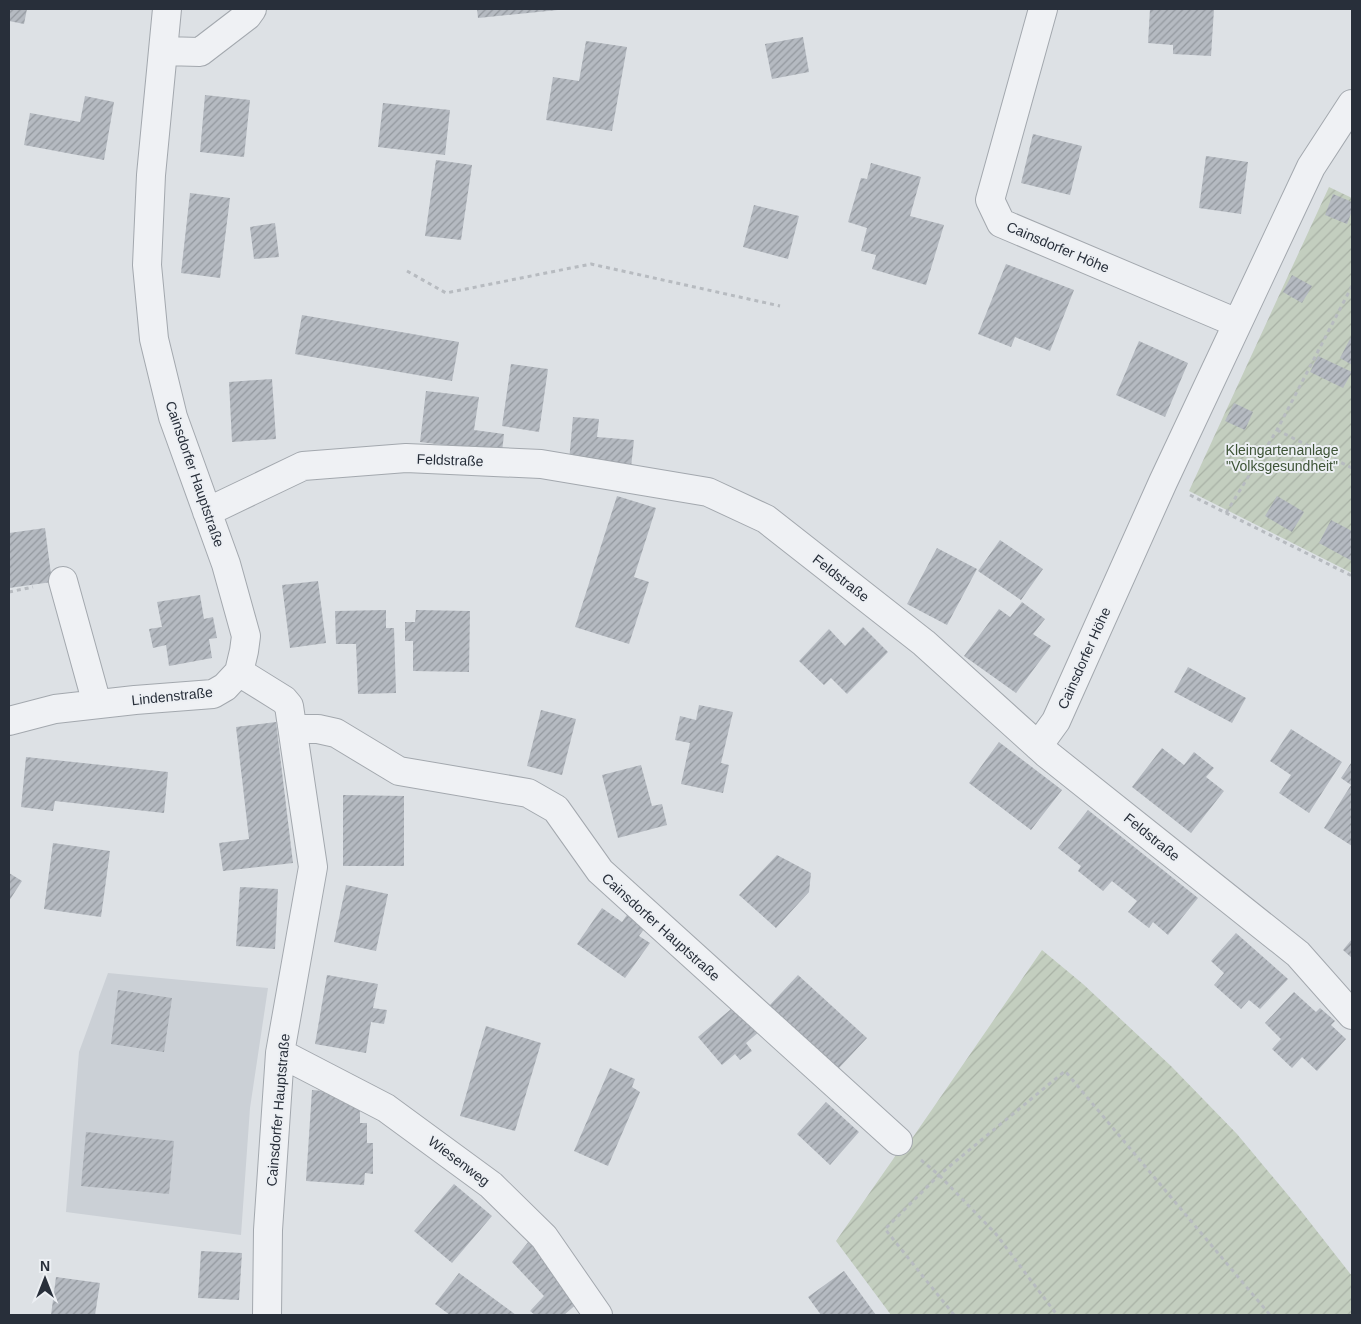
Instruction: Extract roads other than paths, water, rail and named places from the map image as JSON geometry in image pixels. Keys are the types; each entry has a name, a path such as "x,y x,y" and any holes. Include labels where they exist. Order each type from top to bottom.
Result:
{"street":[{"name":"Cainsdorfer Hauptstraße","path":"167,9 151,175 147,265 154,339 173,417 226,564 246,636 239,672 284,700 289,706 313,868 280,1053 268,1230 267,1315"},
{"path":"163,51 200,52 247,16 252,9"},
{"name":"Cainsdorfer Höhe","path":"1044,9 990,200 1001,223 1238,323"},
{"name":"Cainsdorfer Höhe","path":"1038,746 1056,721 1163,482 1311,167 1352,104"},
{"name":"Feldstraße","path":"208,512 303,466 406,458 541,464 708,492 766,519 924,643 1038,746 1298,954 1352,1015"},
{"path":"63,581 97,704"},
{"name":"Lindenstraße","path":"9,720 55,709 213,694 225,688 239,672"},
{"name":"Cainsdorfer Hauptstraße","path":"293,729 318,729 336,733 399,771 528,793 556,809 600,871 898,1141"},
{"name":"Wiesenweg","path":"280,1053 386,1108 490,1185 544,1237 598,1315"}],"park label":[{"name":"Kleingartenanlage \"Volksgesundheit\"","path":"1282,458"}]}
